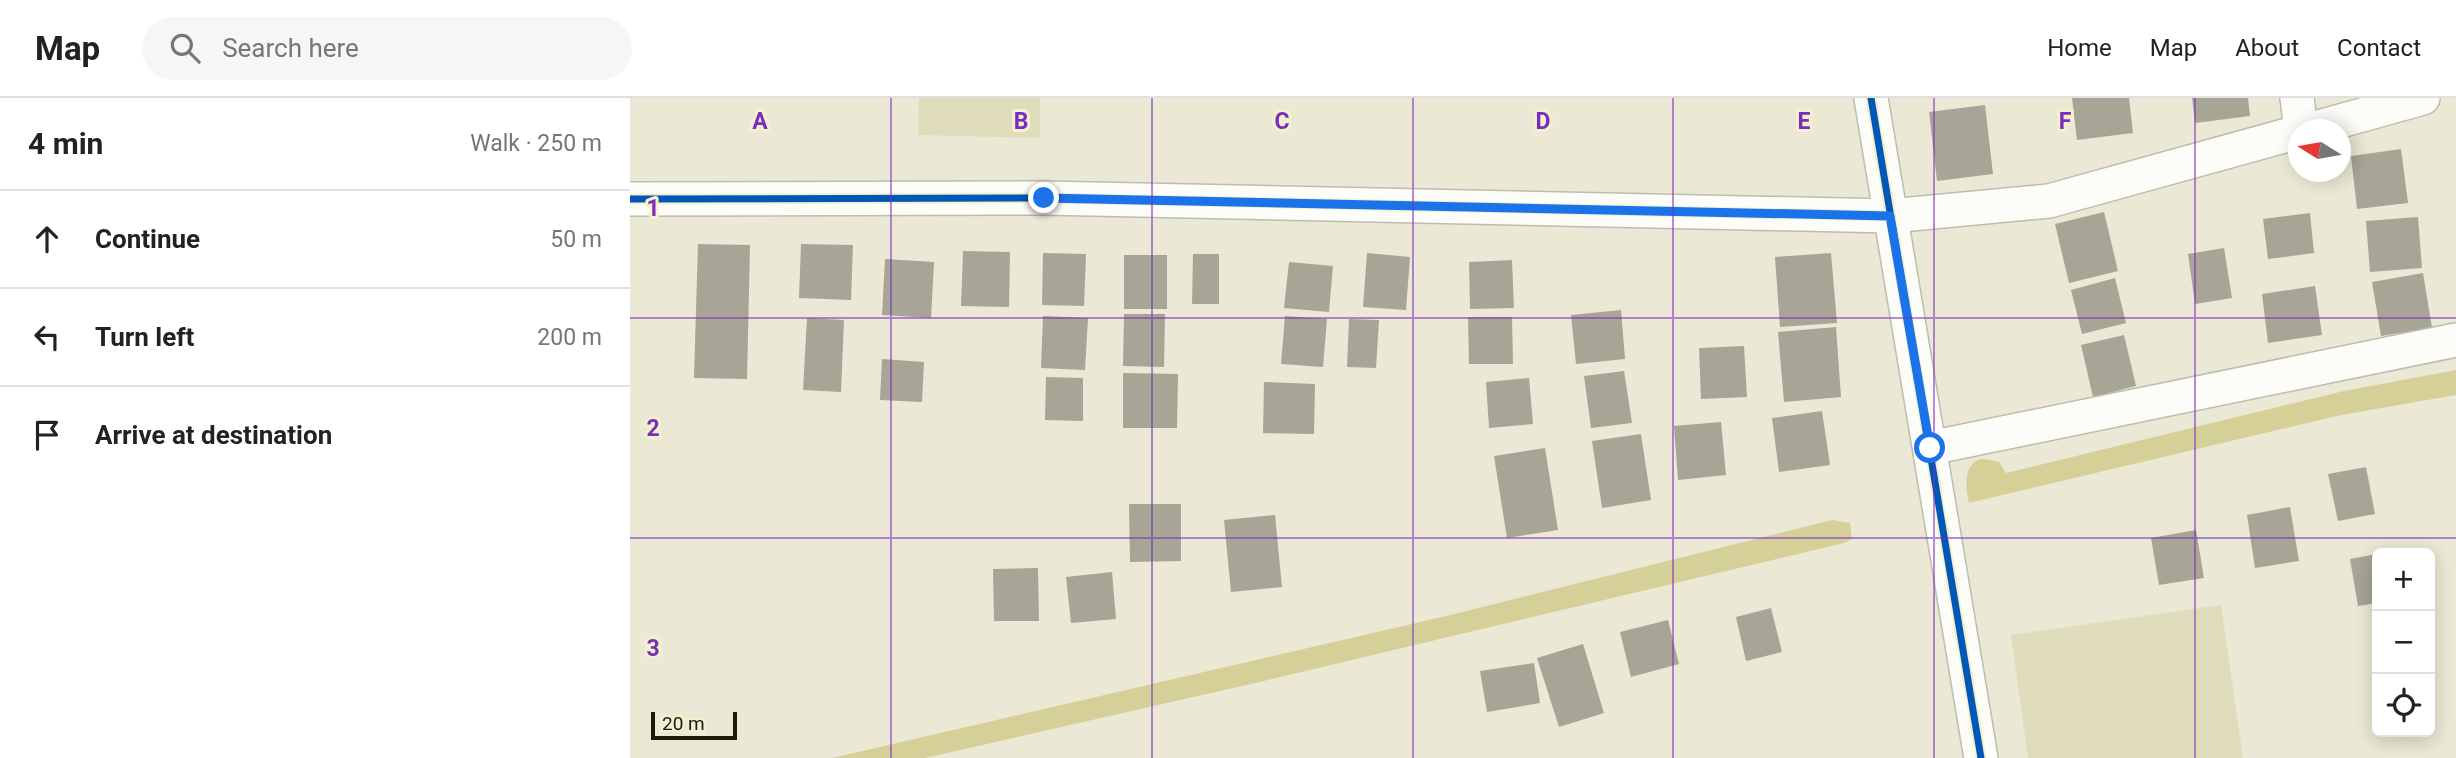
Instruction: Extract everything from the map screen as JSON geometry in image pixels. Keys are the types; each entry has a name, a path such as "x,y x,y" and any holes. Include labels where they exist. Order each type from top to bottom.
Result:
{"street":[{"path":"1871,98 1982,758"},
{"path":"2297,98 2299,119"},
{"path":"2348,119 2423,98"},
{"path":"630,199 1058,199 1890,216 2049,201 2288,134"},
{"path":"1930,448 2456,340"}],"shaded area":[{"path":"919,98 1040,98 1040,138 918,135"},
{"path":"2456,370 2456,395 2341,415 1969,503 1968,471 1982,459 1999,462 2006,473 2344,391"},
{"path":"1832,520 1850,523 1852,539 1251,684 925,758 832,758 1442,617"},
{"path":"2221,605 2243,758 2028,758 2011,635"}],"building":[{"path":"2072,98 2129,98 2133,133 2077,140"},
{"path":"2192,98 2248,98 2250,116 2195,123"},
{"path":"1985,105 1993,174 1937,181 1929,112"},
{"path":"2401,149 2408,203 2357,209 2351,156"},
{"path":"2104,212 2118,271 2069,283 2055,224"},
{"path":"2310,213 2314,253 2268,259 2263,219"},
{"path":"2418,217 2422,268 2370,272 2366,221"},
{"path":"698,244 750,245 747,379 694,378"},
{"path":"801,244 853,245 851,300 799,298"},
{"path":"2224,248 2232,298 2195,304 2188,254"},
{"path":"963,251 1010,252 1009,307 961,306"},
{"path":"1043,253 1086,254 1084,306 1042,305"},
{"path":"1367,253 1410,257 1406,310 1363,307"},
{"path":"1831,253 1837,323 1780,327 1775,257"},
{"path":"1193,254 1219,254 1219,304 1192,304"},
{"path":"1124,255 1167,255 1167,309 1124,309"},
{"path":"885,259 934,262 931,318 882,315"},
{"path":"1512,260 1514,308 1470,309 1469,262"},
{"path":"1289,262 1333,266 1329,312 1284,308"},
{"path":"2423,273 2432,328 2381,336 2372,282"},
{"path":"2115,278 2126,323 2082,334 2071,290"},
{"path":"2315,286 2322,335 2268,343 2262,294"},
{"path":"1621,310 1625,359 1576,364 1571,315"},
{"path":"1124,314 1165,314 1164,367 1123,366"},
{"path":"1043,316 1088,318 1085,370 1041,368"},
{"path":"1285,316 1327,319 1323,367 1281,364"},
{"path":"1468,317 1512,317 1513,364 1469,364"},
{"path":"807,318 844,320 841,392 803,390"},
{"path":"1349,319 1379,320 1376,368 1347,367"},
{"path":"1836,327 1841,397 1784,402 1778,332"},
{"path":"2124,335 2136,386 2093,397 2081,345"},
{"path":"1744,346 1747,397 1701,399 1699,348"},
{"path":"882,359 924,362 922,402 880,400"},
{"path":"1624,371 1632,423 1591,428 1584,376"},
{"path":"1123,373 1178,374 1177,428 1123,428"},
{"path":"1046,377 1083,378 1083,421 1045,420"},
{"path":"1529,378 1533,424 1489,428 1486,382"},
{"path":"1264,382 1315,384 1314,434 1263,433"},
{"path":"1822,411 1830,465 1779,472 1772,418"},
{"path":"1721,422 1726,475 1678,480 1674,426"},
{"path":"1641,434 1651,500 1602,508 1592,441"},
{"path":"1545,448 1558,530 1507,538 1494,456"},
{"path":"2366,467 2375,514 2338,521 2328,474"},
{"path":"1129,504 1181,504 1181,561 1130,562"},
{"path":"2290,507 2299,561 2255,568 2247,515"},
{"path":"1275,515 1282,587 1231,592 1224,520"},
{"path":"2196,530 2204,578 2159,585 2151,538"},
{"path":"2372,555 2372,604 2358,606 2350,559"},
{"path":"1038,568 1039,621 994,621 993,569"},
{"path":"1112,572 1116,619 1071,623 1066,577"},
{"path":"1771,608 1782,652 1746,661 1736,617"},
{"path":"1668,620 1679,664 1631,677 1620,632"},
{"path":"1583,644 1604,713 1559,727 1537,658"},
{"path":"1534,663 1540,703 1487,712 1480,671"}],"cycle path":[{"path":"1871,98 1981,758"},
{"path":"630,199 1044,198 1890,216"}],"route":[{"path":"1044,198 1890,216 1930,448"}]}
